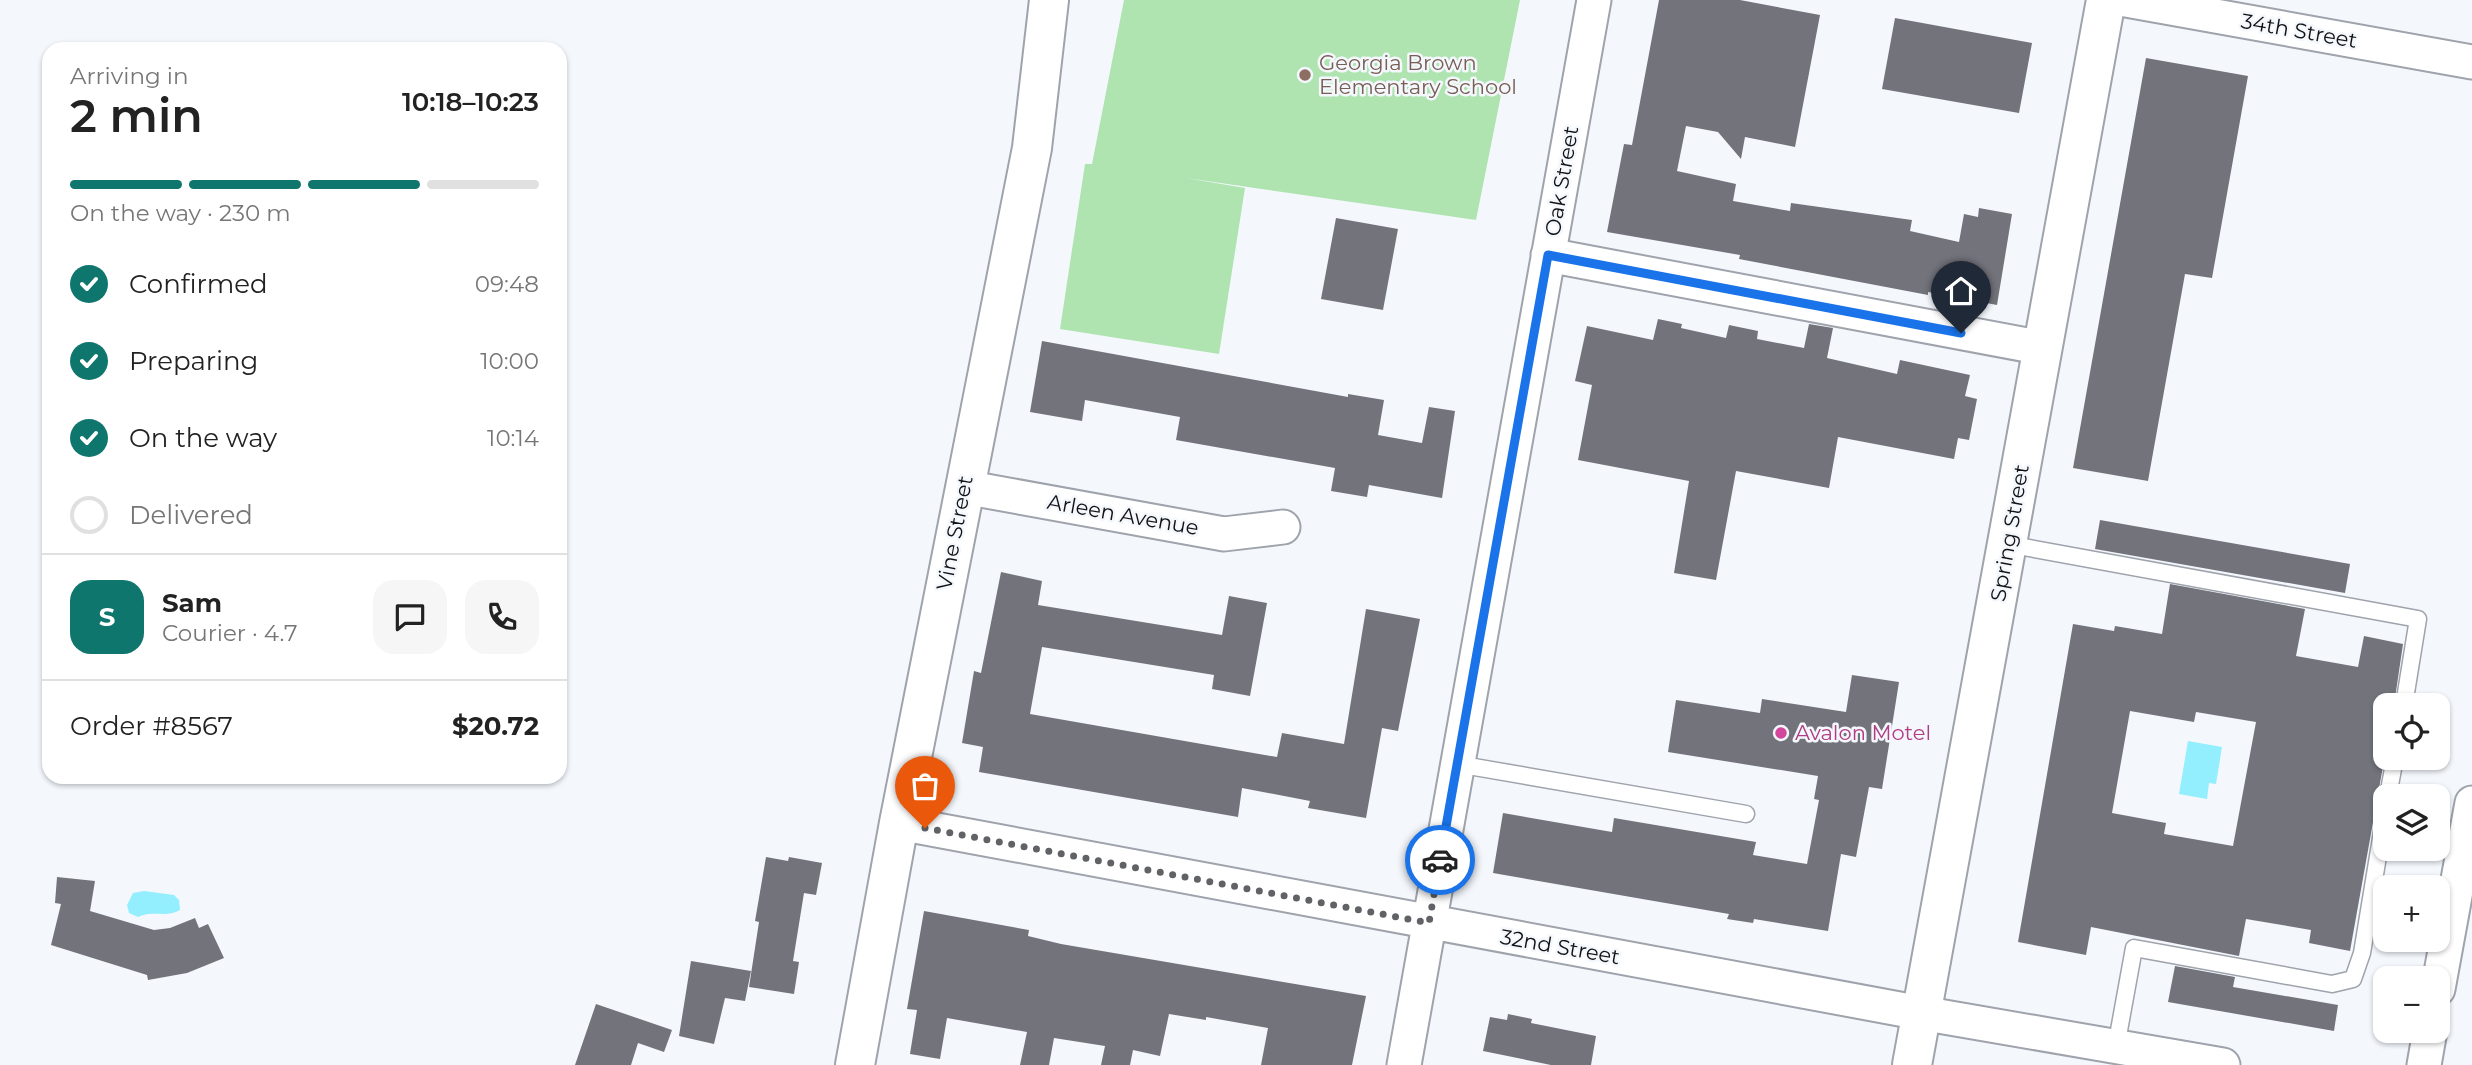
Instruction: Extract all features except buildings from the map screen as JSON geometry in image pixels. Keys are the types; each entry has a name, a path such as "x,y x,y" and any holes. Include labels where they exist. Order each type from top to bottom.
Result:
{"main road":[{"name":"Vine Street","path":"855,1065 899,823 1032,148 1049,0"},
{"name":"Spring Street","path":"1912,1065 2106,0"}],"street":[{"name":"Oak Street","path":"1404,1065 1594,0"},
{"name":"34th Street","path":"2126,0 2472,62"},
{"path":"1548,255 2043,348"},
{"name":"Arleen Avenue","path":"964,487 1224,534 1283,527"},
{"path":"2442,966 2472,803"},
{"name":"32nd Street","path":"899,823 1429,923 2223,1065"},
{"path":"2424,1065 2428,1043"}],"lane":[{"path":"2007,544 2418,619 2406,693"},
{"path":"1457,764 1746,814"},
{"path":"2116,1046 2134,948 2332,984 2353,979 2362,953 2377,861"}],"green space":[{"name":"Georgia Brown Elementary School","path":"1124,0 1520,0 1476,220 1186,178 1245,188 1219,354 1060,329 1085,164 1092,164"}],"water":[{"path":"2188,741 2222,747 2216,784 2209,783 2207,799 2179,794"},
{"path":"144,891 174,895 179,900 180,910 138,917 129,913 127,905 133,893"}],"way so far":[{"path":"925,828 1429,923 1440,860"}],"place":[{"name":"Georgia Brown Elementary School","path":"1305,75"},
{"name":"Avalon Motel","path":"1781,733"}],"route":[{"path":"1440,860 1548,255 1961,333"}]}
